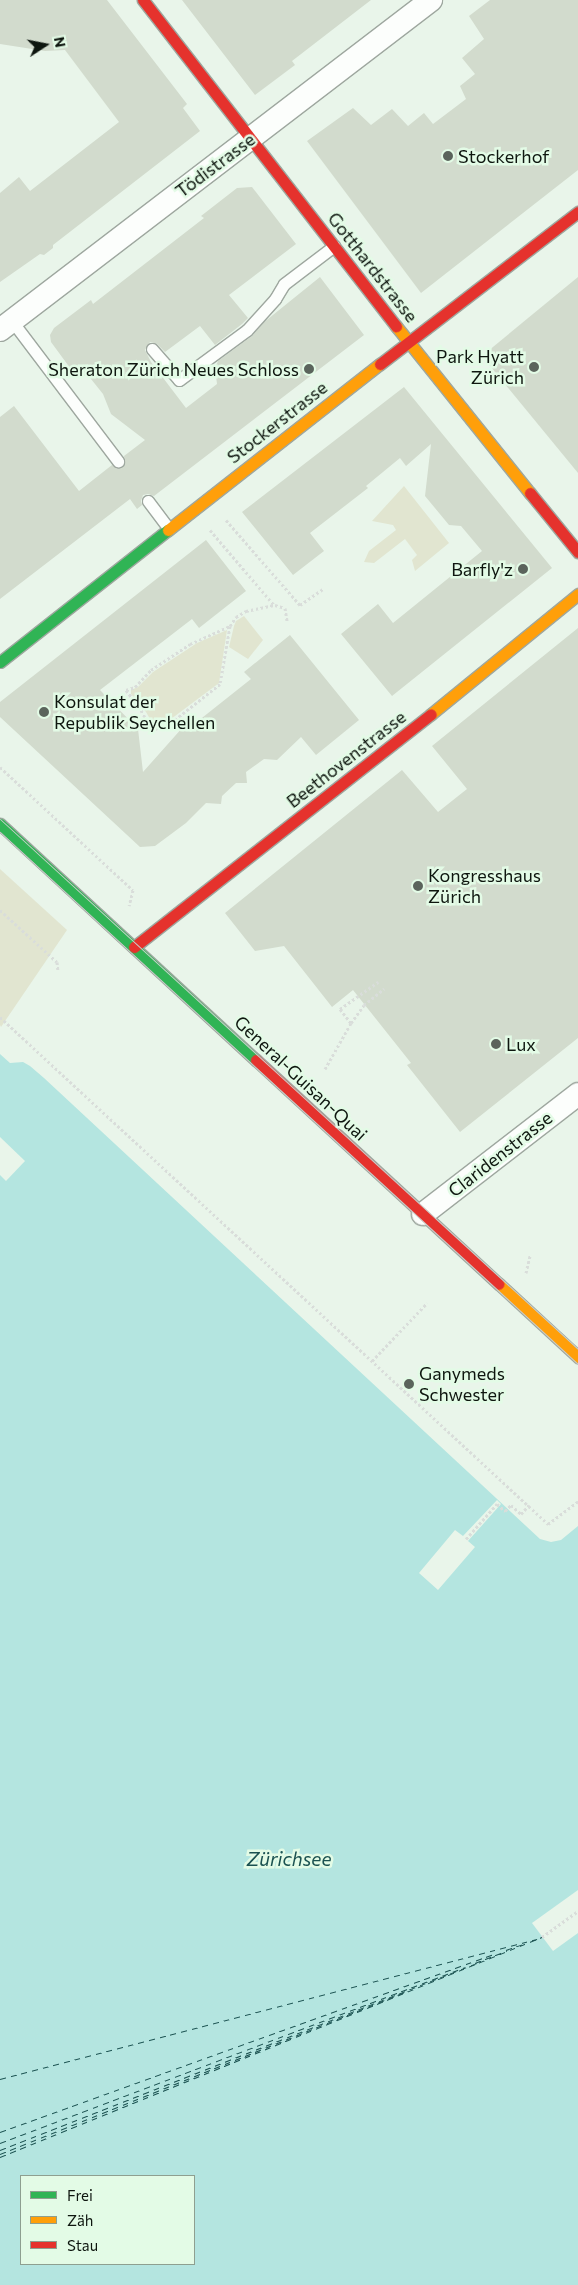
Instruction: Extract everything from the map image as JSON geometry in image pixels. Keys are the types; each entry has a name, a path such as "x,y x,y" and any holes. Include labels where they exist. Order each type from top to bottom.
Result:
{"street":[{"name":"Gotthardstrasse","path":"143,0 461,408 578,552"},
{"name":"Tödistrasse","path":"6,325 430,0"},
{"name":"Stockerstrasse","path":"0,662 409,341 578,212"},
{"name":"Beethovenstrasse","path":"134,948 578,594"},
{"name":"General-Guisan-Quai","path":"0,824 578,1357"},
{"name":"Claridenstrasse","path":"423,1214 578,1094"}],"lane":[{"path":"152,350 179,380 247,330 276,299 284,284 334,246"},
{"path":"6,325 118,461"},
{"path":"148,501 169,529"}],"path":[{"path":"224,518 300,605 323,590"},
{"path":"209,529 275,605"},
{"path":"230,626 190,644 152,670 135,686 126,690 152,730 172,722 220,684 230,626 236,617 246,611 275,605 285,608 287,621"},
{"path":"0,767 133,890"},
{"path":"0,910 57,962 58,971"},
{"path":"351,1023 340,1009 378,982"},
{"path":"325,1069 351,1023 364,1005 384,989"},
{"path":"0,1017 548,1524 578,1501"},
{"path":"372,1361 427,1303"},
{"path":"466,1539 497,1504 505,1511 511,1504 521,1514 528,1506"},
{"path":"542,1937 578,1911"}],"green space":[{"path":"404,486 449,543 415,571 412,560 417,555 405,539 374,563 364,562 369,551 396,530 393,525 372,521"},
{"path":"244,616 263,640 248,659 229,647 236,621"},
{"path":"227,630 219,683 167,722 154,726 146,712 131,694 131,690 138,687 153,672 197,643"},
{"path":"0,869 67,930 1,1027 0,1025"}],"water":[{"name":"Zürichsee","path":"0,1054 10,1063 23,1062 44,1078 540,1539 551,1542 561,1540 578,1526 578,2285 0,2285"}],"pier":[{"path":"0,1137 25,1161 6,1181 0,1175"},
{"path":"497,1500 501,1504 468,1541 475,1547 438,1590 419,1573 455,1530 463,1536"},
{"path":"578,1890 578,1933 553,1951 532,1923"}],"building":[{"path":"0,0 107,0 187,104 183,108 200,131 53,245 53,248 44,255 40,254 0,282 0,193 19,177 30,191 119,122 65,50 45,51 0,44"},
{"path":"182,0 371,0 292,61 295,65 255,95"},
{"name":"Stockerhof","path":"490,0 578,0 578,170 421,293 307,141 353,108 371,125 392,109 408,126 424,113 433,124 466,99 460,86 475,74 462,58 484,39 469,16"},
{"path":"252,187 296,244 229,295 248,318 242,324 215,345 200,326 165,352 157,344 150,342 145,350 151,362 186,408 217,384 215,368 218,361 252,336 263,323 320,277 364,335 154,496 143,495 142,505 137,509 130,499 0,599 0,417 14,406 79,491 112,465 118,468 123,467 124,456 145,440 111,414 103,394 87,374 83,377 76,370 73,372 51,342 50,335 54,328 91,300 93,304 204,218 201,216 237,188"},
{"name":"Park Hyatt Zürich","path":"578,277 578,473 482,356"},
{"path":"404,387 552,568 392,696 341,634 378,604 393,623 482,551 461,526 449,525 425,496 431,444 406,466 400,458 366,486 368,488 310,533 324,551 293,575 242,512"},
{"path":"206,540 246,591 199,628 192,619 100,690 138,729 143,772 183,727 188,729 251,679 244,672 290,635 359,720 316,755 301,737 277,760 264,759 246,772 247,783 236,783 222,796 221,804 206,803 186,823 155,846 140,847 0,717 0,702"},
{"name":"Kongresshaus Zürich","path":"578,628 578,1038 460,1132 407,1065 411,1063 353,990 332,1007 284,946 255,951 225,913 402,770 438,812 467,789 432,746"}],"ferry route":[{"path":"0,2157 542,1937"},
{"path":"0,2079 537,1939"},
{"path":"506,1950 523,1944"},
{"path":"475,1963 507,1951"},
{"path":"0,2132 497,1953"},
{"path":"0,2150 477,1963"},
{"path":"0,2143 465,1967"},
{"path":"0,2154 405,1992"}],"tram line":[{"path":"0,819 578,1349"},
{"path":"0,832 578,1364"}],"traffic: fast":[{"path":"0,662 168,530"},
{"path":"0,824 256,1060"}],"traffic: slow":[{"path":"396,326 530,493"},
{"path":"168,530 380,364"},
{"path":"431,714 578,594"},
{"path":"499,1284 578,1357"}],"traffic: jam":[{"path":"143,0 396,326"},
{"path":"380,364 578,212"},
{"path":"530,493 578,552"},
{"path":"134,947 431,714"},
{"path":"256,1060 499,1284"}],"place":[{"name":"Stockerhof","path":"448,156"},
{"name":"Park Hyatt Zürich","path":"534,367"},
{"name":"Sheraton Zürich Neues Schloss","path":"309,369"},
{"name":"Barfly'z","path":"523,569"},
{"name":"Konsulat der Republik Seychellen","path":"44,712"},
{"name":"Kongresshaus Zürich","path":"418,886"},
{"name":"Lux","path":"496,1044"},
{"name":"Ganymeds Schwester","path":"409,1384"}]}
